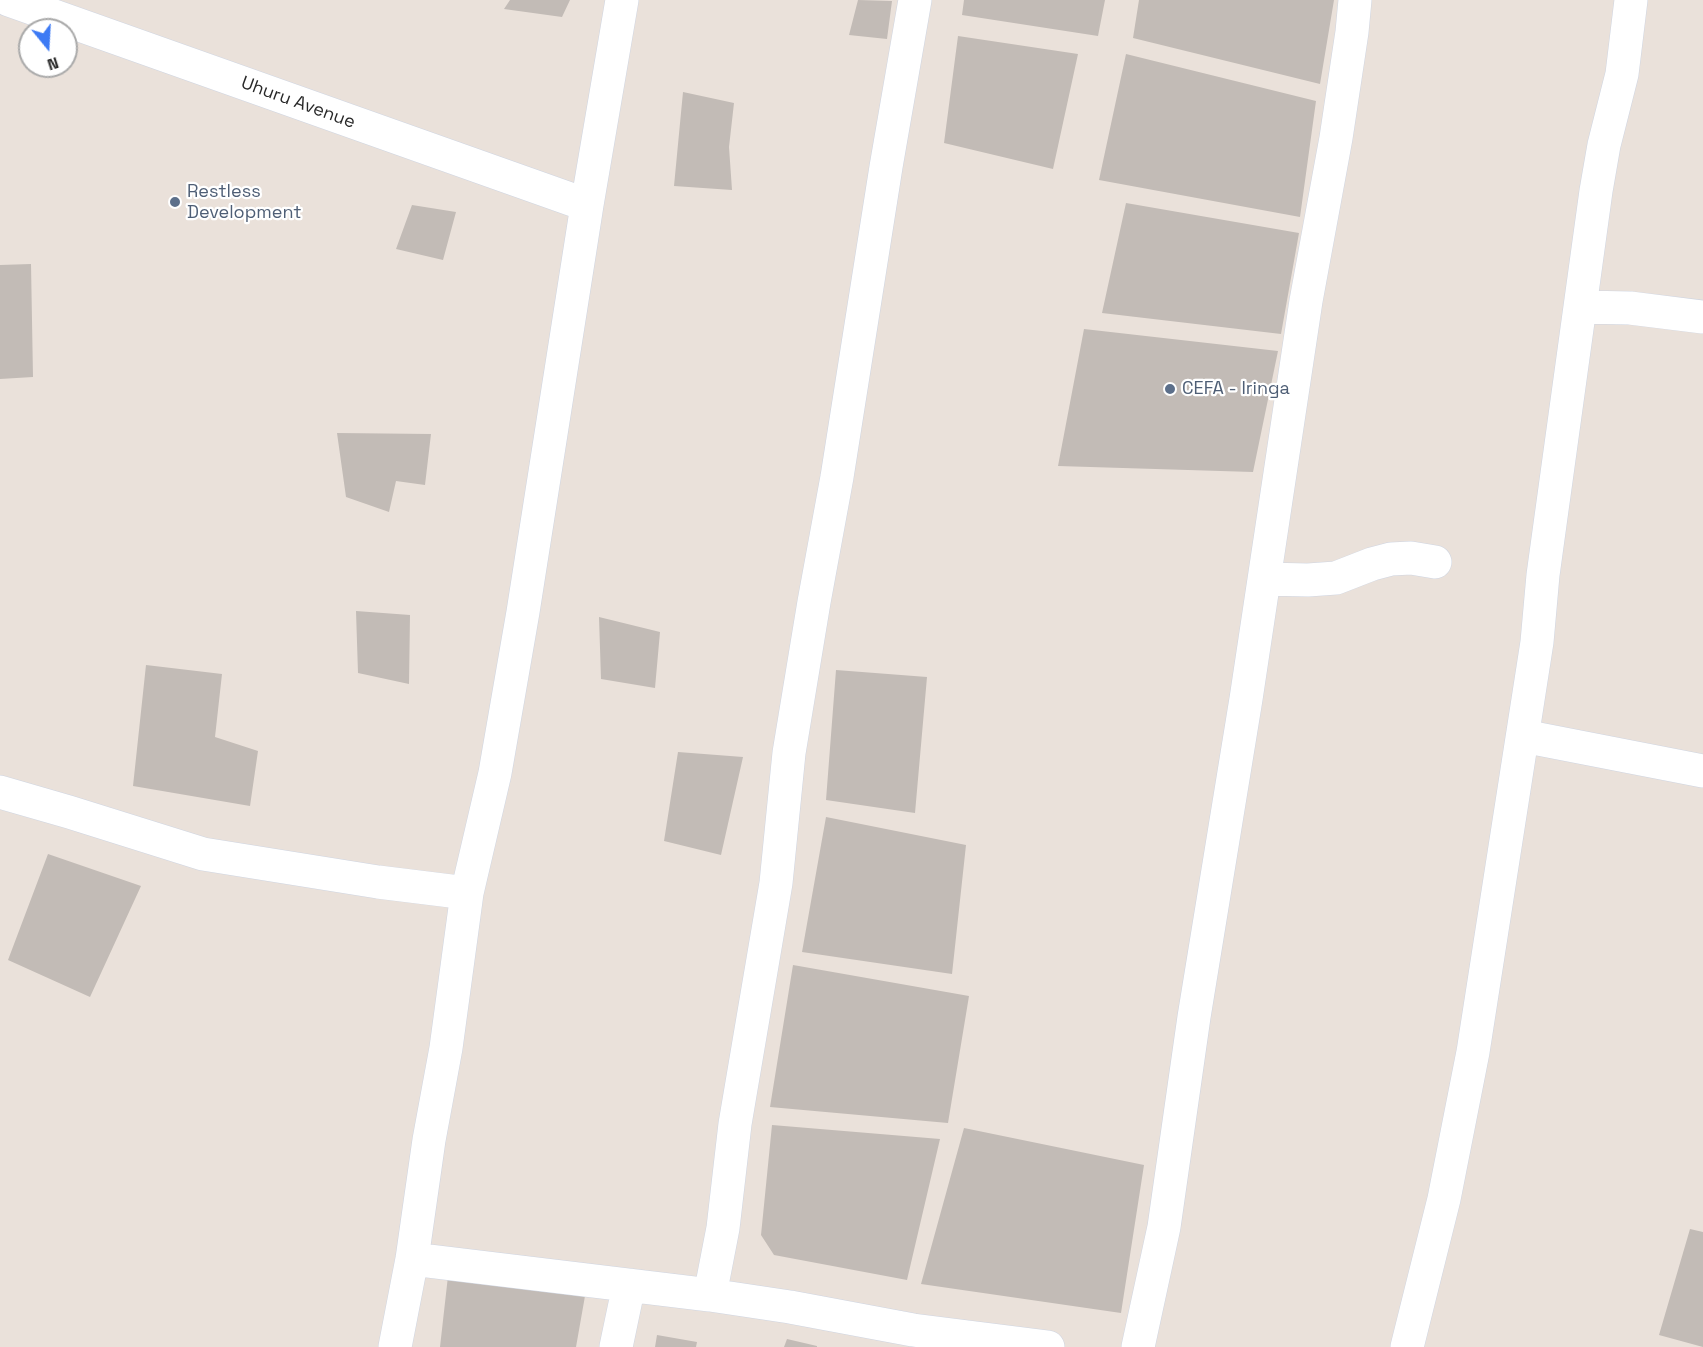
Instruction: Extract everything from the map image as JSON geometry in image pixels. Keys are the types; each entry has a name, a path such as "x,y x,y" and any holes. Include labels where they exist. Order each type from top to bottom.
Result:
{"street":[{"name":"Uhuru Avenue","path":"9,0 587,205"},
{"path":"395,1347 412,1259 429,1140 446,1048 467,892 499,750 525,601 587,205 622,0"},
{"path":"710,1295 723,1228 735,1124 776,883 789,753 915,0"},
{"path":"1138,1347 1164,1227 1194,1017 1306,301 1341,102 1355,0"},
{"path":"1407,1347 1444,1199 1473,1052 1523,736 1596,191 1604,145 1622,74 1631,0"},
{"path":"1581,307 1630,308 1703,317"},
{"path":"1264,579 1336,578 1391,559 1411,558 1435,562"},
{"path":"1523,736 1703,771"},
{"path":"0,792 203,854 378,882 467,892"},
{"path":"412,1259 710,1295 913,1330 1048,1347"},
{"path":"616,1347 629,1286"}],"building":[{"path":"510,0 570,0 562,17 504,9"},
{"path":"858,0 892,1 887,39 849,35"},
{"path":"964,0 1105,0 1098,36 962,15"},
{"path":"1139,0 1334,0 1320,84 1133,38"},
{"path":"958,36 1078,54 1053,169 944,143"},
{"path":"1126,54 1316,101 1300,217 1099,180"},
{"path":"683,92 734,103 729,147 732,190 674,186"},
{"path":"1126,203 1299,233 1281,334 1102,313"},
{"path":"412,205 456,212 443,260 396,249"},
{"path":"31,264 33,377 0,379 0,265"},
{"path":"1084,329 1278,351 1253,472 1058,466"},
{"path":"337,433 431,434 425,485 396,481 389,512 346,497"},
{"path":"356,611 410,615 409,684 358,673"},
{"path":"599,617 660,632 655,688 601,679"},
{"path":"146,665 222,674 215,737 258,751 250,806 133,786"},
{"path":"836,670 927,677 915,813 826,800"},
{"path":"678,752 743,757 721,855 664,841"},
{"path":"826,817 966,845 952,974 802,952"},
{"path":"48,854 141,886 90,997 8,960"},
{"path":"793,965 969,996 948,1123 770,1107"},
{"path":"772,1125 940,1139 907,1280 774,1255 761,1235"},
{"path":"964,1128 1144,1165 1121,1313 921,1284"},
{"path":"1690,1229 1703,1232 1703,1347 1659,1335"},
{"path":"448,1276 585,1296 576,1347 440,1347"},
{"path":"657,1335 697,1342 696,1347 655,1347"},
{"path":"787,1339 817,1346 817,1347 784,1347"}],"place":[{"name":"Restless Development","path":"175,202"},
{"name":"CEFA - Iringa","path":"1170,389"}]}
